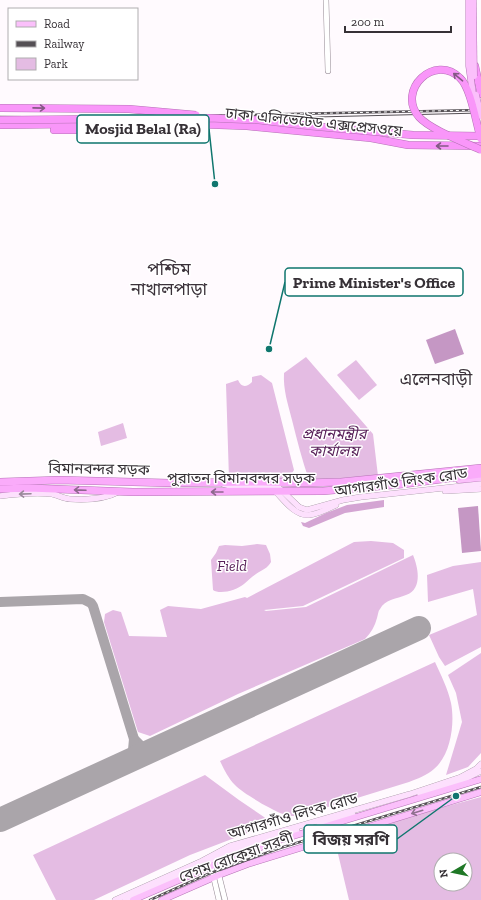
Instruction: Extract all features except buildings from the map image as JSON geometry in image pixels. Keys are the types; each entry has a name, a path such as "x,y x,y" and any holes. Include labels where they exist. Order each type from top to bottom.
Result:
{"highway":[{"path":"474,64 481,94"},
{"path":"481,138 467,89 460,77 452,72 442,70 430,72 422,77 416,84 413,94 413,105 418,115 431,126 481,150"},
{"path":"0,108 128,109 195,114 209,118"},
{"name":"ঢাকা এলিভেটেড এক্সপ্রেসওয়ে","path":"0,120 209,118 259,120 317,127 413,135 481,138"},
{"path":"0,130 117,130 152,127 165,123"},
{"name":"ঢাকা এলিভেটেড এক্সপ্রেসওয়ে","path":"0,125 165,123 247,126 371,138 413,145 481,146"},
{"name":"বিমানবন্দর সড়ক","path":"0,482 59,480 170,483 274,482 290,484 341,482 481,468"},
{"name":"পুরাতন বিমানবন্দর সড়ক","path":"0,489 29,488 118,492 287,492 338,490 481,474"},
{"path":"132,482 133,492"},
{"path":"305,483 306,491"},
{"path":"287,492 290,484"}],"main road":[{"path":"469,0 470,78 481,132"},
{"path":"473,0 474,84 481,116"},
{"path":"437,480 481,478"},
{"name":"বিমানবন্দর সড়ক","path":"222,482 231,486 276,486 287,492"},
{"name":"আগারগাঁও লিংক রোড","path":"287,492 292,501 299,507 307,510 343,500 361,497 481,484"},
{"name":"আগারগাঁও লিংক রোড","path":"276,492 295,510 307,515 361,499 428,492 481,489"},
{"path":"0,496 53,494 70,499 82,499 102,497 118,492"},
{"name":"আগারগাঁও লিংক রোড","path":"115,900 202,861 230,846 410,794 461,777 476,769 481,764"},
{"name":"আগারগাঁও লিংক রোড","path":"125,900 205,864 220,854 459,782 481,771"},
{"name":"বেগম রোকেয়া সরণী","path":"133,900 214,865 277,841 481,780"},
{"name":"বেগম রোকেয়া সরণী","path":"162,900 216,876 248,864 481,792"},
{"name":"বেগম রোকেয়া সরণী","path":"214,865 219,857 268,840"}],"street":[{"path":"326,0 328,71"},
{"path":"214,865 219,900"},
{"path":"216,876 225,900"}],"green space":[{"name":"প্রধানমন্ত্রীর কার্যালয়","path":"306,357 373,434 378,476 309,480 287,403 284,379 284,373"},
{"path":"356,360 377,385 359,400 337,375"},
{"name":"প্রধানমন্ত্রীর কার্যালয়","path":"261,375 272,383 294,470 287,481 229,479 226,384 238,380 242,385 246,386 252,382 252,377"},
{"path":"123,423 127,438 101,446 98,432"},
{"path":"371,541 393,543 404,550 404,558 303,606 264,610 306,607 413,555 418,577 415,588 406,595 388,601 382,606 374,627 365,639 238,694 150,736 138,732 104,622 105,614 113,610 121,612 129,636 167,637 160,610 168,606 201,609 245,597 247,598 354,542"},
{"name":"Field","path":"257,544 266,545 270,554 271,562 268,566 237,588 224,592 213,590 211,560 219,546 242,546"},
{"path":"481,562 481,647 445,666 439,657 429,635 477,615 473,589 428,602 427,575 453,566"},
{"path":"481,653 481,753 468,767 446,775 462,722 456,693 448,675"},
{"path":"435,662 450,698 452,729 448,747 440,763 434,769 419,778 302,815 290,816 264,805 239,789 230,779 220,761"},
{"path":"205,775 264,817 271,824 190,855 94,900 56,900 33,855"},
{"path":"481,797 481,900 349,900 334,837"}],"shaded area":[{"path":"455,329 464,354 435,364 426,340"},
{"path":"384,500 384,507 345,513 309,528 303,526 301,522 305,523 347,505"},
{"path":"478,506 481,551 462,553 458,508"}],"taxiway":[{"path":"0,602 83,599 91,603 134,739 142,747 152,750"},
{"path":"127,762 133,750 134,739"}],"runway":[{"path":"0,820 419,628"}],"tram line":[{"path":"0,120 275,118 481,113"}],"railway":[{"path":"0,117 94,118 481,110"},
{"path":"150,900 208,874 280,848 481,787"}],"place":[{"name":"Mosjid Belal (Ra)","path":"215,184"},
{"name":"Prime Minister's Office","path":"269,349"},
{"name":"বিজয় সরণি","path":"456,796"}],"district":[{"name":"পশ্চিম নাখালপাড়া","path":"169,279"},
{"name":"এলেনবাড়ী","path":"436,379"}]}
